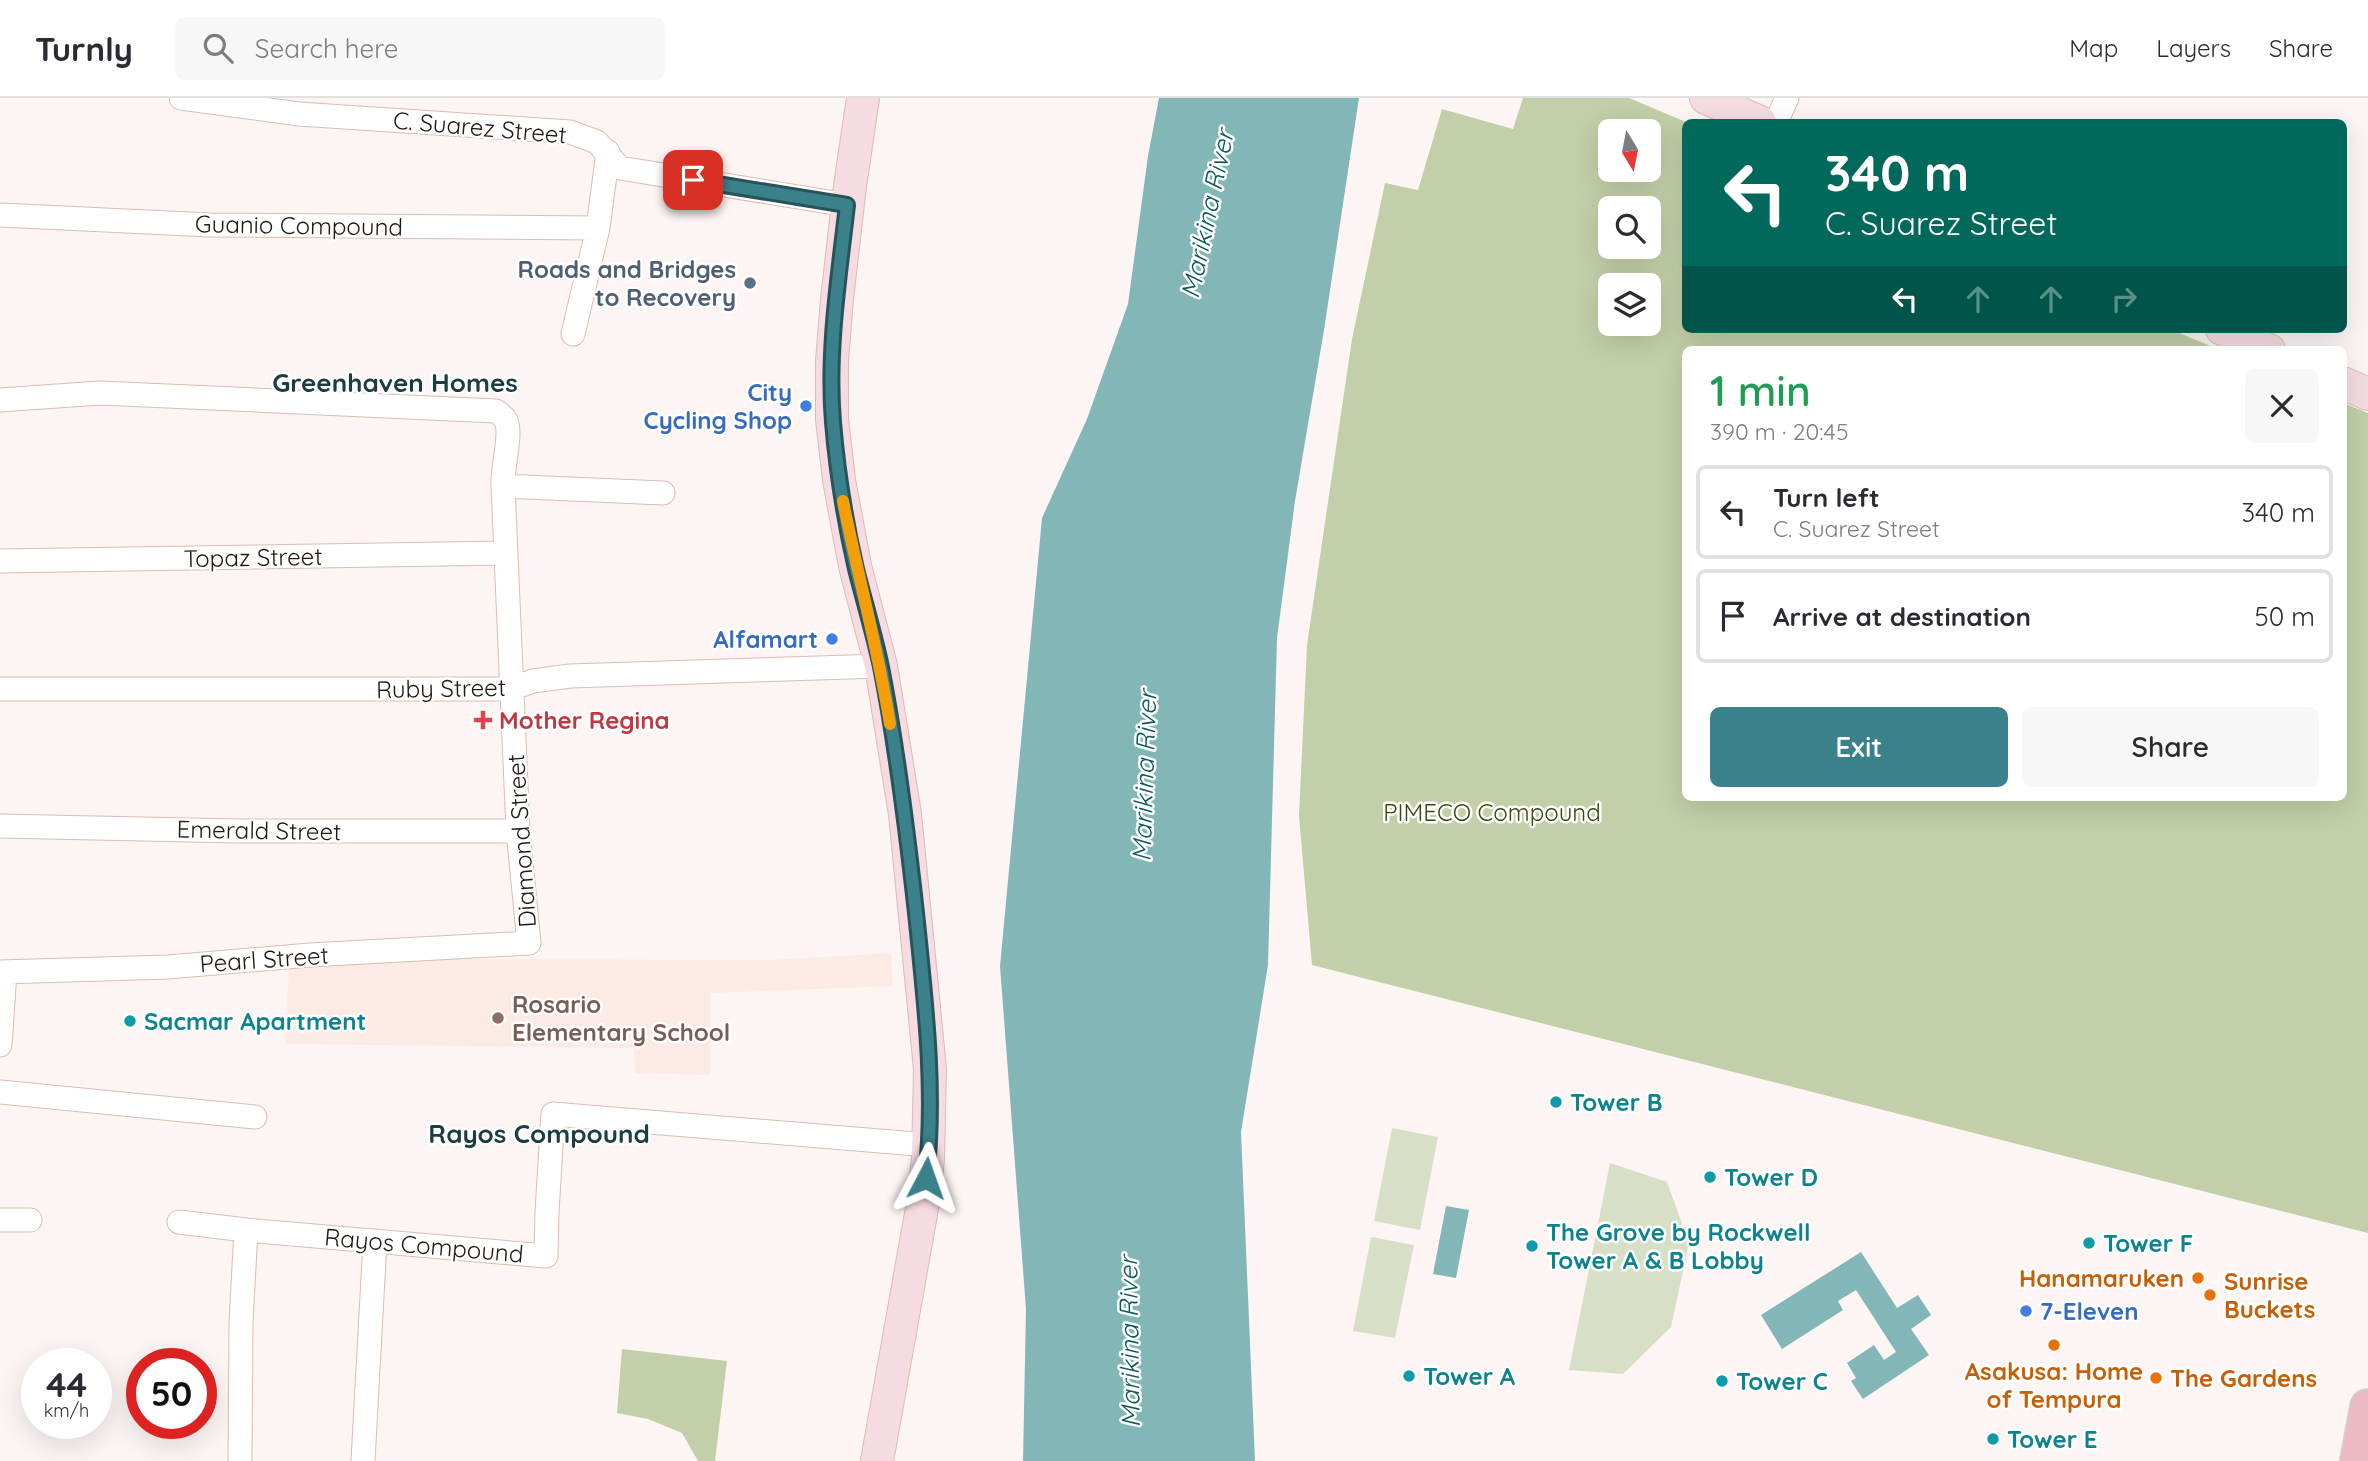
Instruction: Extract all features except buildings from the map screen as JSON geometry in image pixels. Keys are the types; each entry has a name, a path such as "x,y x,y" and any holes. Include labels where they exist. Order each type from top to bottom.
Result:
{"main road":[{"path":"863,98 847,205 834,336 832,419 839,480 853,555 881,666 905,814 922,965 930,1069 928,1144 919,1230 877,1461"},
{"path":"1706,98 1753,119"},
{"path":"2230,333 2260,346"},
{"path":"2347,385 2368,394"},
{"path":"2358,1461 2368,1407"}],"street":[{"name":"C. Suarez Street","path":"181,98 299,114 570,132 597,142 608,152 611,161 620,168 847,205"},
{"path":"1777,119 1787,98"},
{"path":"573,334 598,228 608,152"},
{"name":"Guanio Compound","path":"0,215 210,225 598,228"},
{"name":"Diamond Street","path":"0,400 100,393 490,411 502,415 508,431 502,473 518,831 529,943"},
{"path":"503,486 663,493"},
{"name":"Topaz Street","path":"0,561 506,553"},
{"name":"Ruby Street","path":"0,689 511,689 533,681 570,676 881,666"},
{"name":"Emerald Street","path":"0,825 238,831 518,831"},
{"name":"Pearl Street","path":"3,972 168,967 310,955 529,943"},
{"path":"0,1045 3,972"},
{"path":"0,1092 255,1117"},
{"name":"Rayos Compound","path":"179,1222 546,1256 553,1114 928,1144"},
{"path":"0,1220 30,1220"},
{"path":"240,1461 246,1230"},
{"path":"363,1461 375,1241"}],"shaded area":[{"name":"Rosario Elementary School","path":"891,953 893,986 710,993 710,1075 635,1073 634,1048 285,1044 289,967 414,959 771,960"}],"green space":[{"name":"PIMECO Compound","path":"1523,98 1629,98 1682,120 1682,333 2180,333 2210,346 1682,346 1682,801 2347,801 2347,405 2368,413 2368,1233 1312,965 1299,816 1307,645 1352,339 1385,183 1418,190 1442,109 1513,129"},
{"path":"1392,1128 1438,1137 1420,1230 1374,1221"},
{"path":"1610,1163 1667,1182 1689,1243 1671,1327 1623,1374 1569,1370"},
{"path":"1371,1237 1414,1245 1395,1338 1353,1331"},
{"path":"622,1349 727,1361 715,1461 698,1461 682,1433 648,1419 617,1413"}],"water":[{"name":"Marikina River","path":"1159,98 1359,98 1295,501 1277,638 1268,965 1241,1132 1255,1461 1023,1461 1026,1309 1000,966 1042,518 1087,419 1128,304 1148,156"},
{"path":"1446,1206 1469,1210 1456,1278 1433,1274"},
{"path":"1861,1252 1897,1308 1918,1295 1931,1315 1911,1329 1929,1355 1863,1399 1851,1381 1856,1378 1847,1363 1874,1345 1884,1360 1896,1352 1856,1290 1838,1301 1843,1310 1782,1349 1761,1315"}],"slow traffic":[{"path":"843,501 855,566 881,666 890,724"}],"place":[{"name":"Roads and Bridges to Recovery","path":"750,283"},
{"name":"City Cycling Shop","path":"806,406"},
{"name":"Alfamart","path":"832,639"},
{"name":"Mother Regina","path":"483,720"},
{"name":"Rosario Elementary School","path":"498,1018"},
{"name":"Sacmar Apartment","path":"130,1021"},
{"name":"Tower B","path":"1556,1102"},
{"name":"Tower D","path":"1710,1177"},
{"name":"Tower F","path":"2089,1243"},
{"name":"The Grove by Rockwell Tower A & B Lobby","path":"1532,1246"},
{"name":"Hanamaruken","path":"2198,1278"},
{"name":"Sunrise Buckets","path":"2210,1295"},
{"name":"7-Eleven","path":"2026,1311"},
{"name":"Asakusa: Home of Tempura","path":"2054,1345"},
{"name":"Tower A","path":"1409,1376"},
{"name":"The Gardens","path":"2156,1378"},
{"name":"Tower C","path":"1722,1381"},
{"name":"Tower E","path":"1993,1439"}],"district":[{"name":"Greenhaven Homes","path":"395,382"},
{"name":"Rayos Compound","path":"539,1133"}],"route":[{"path":"693,180 847,205 832,360 832,419 839,480 855,566 881,666 905,814 922,965 930,1069 926,1178"}]}
